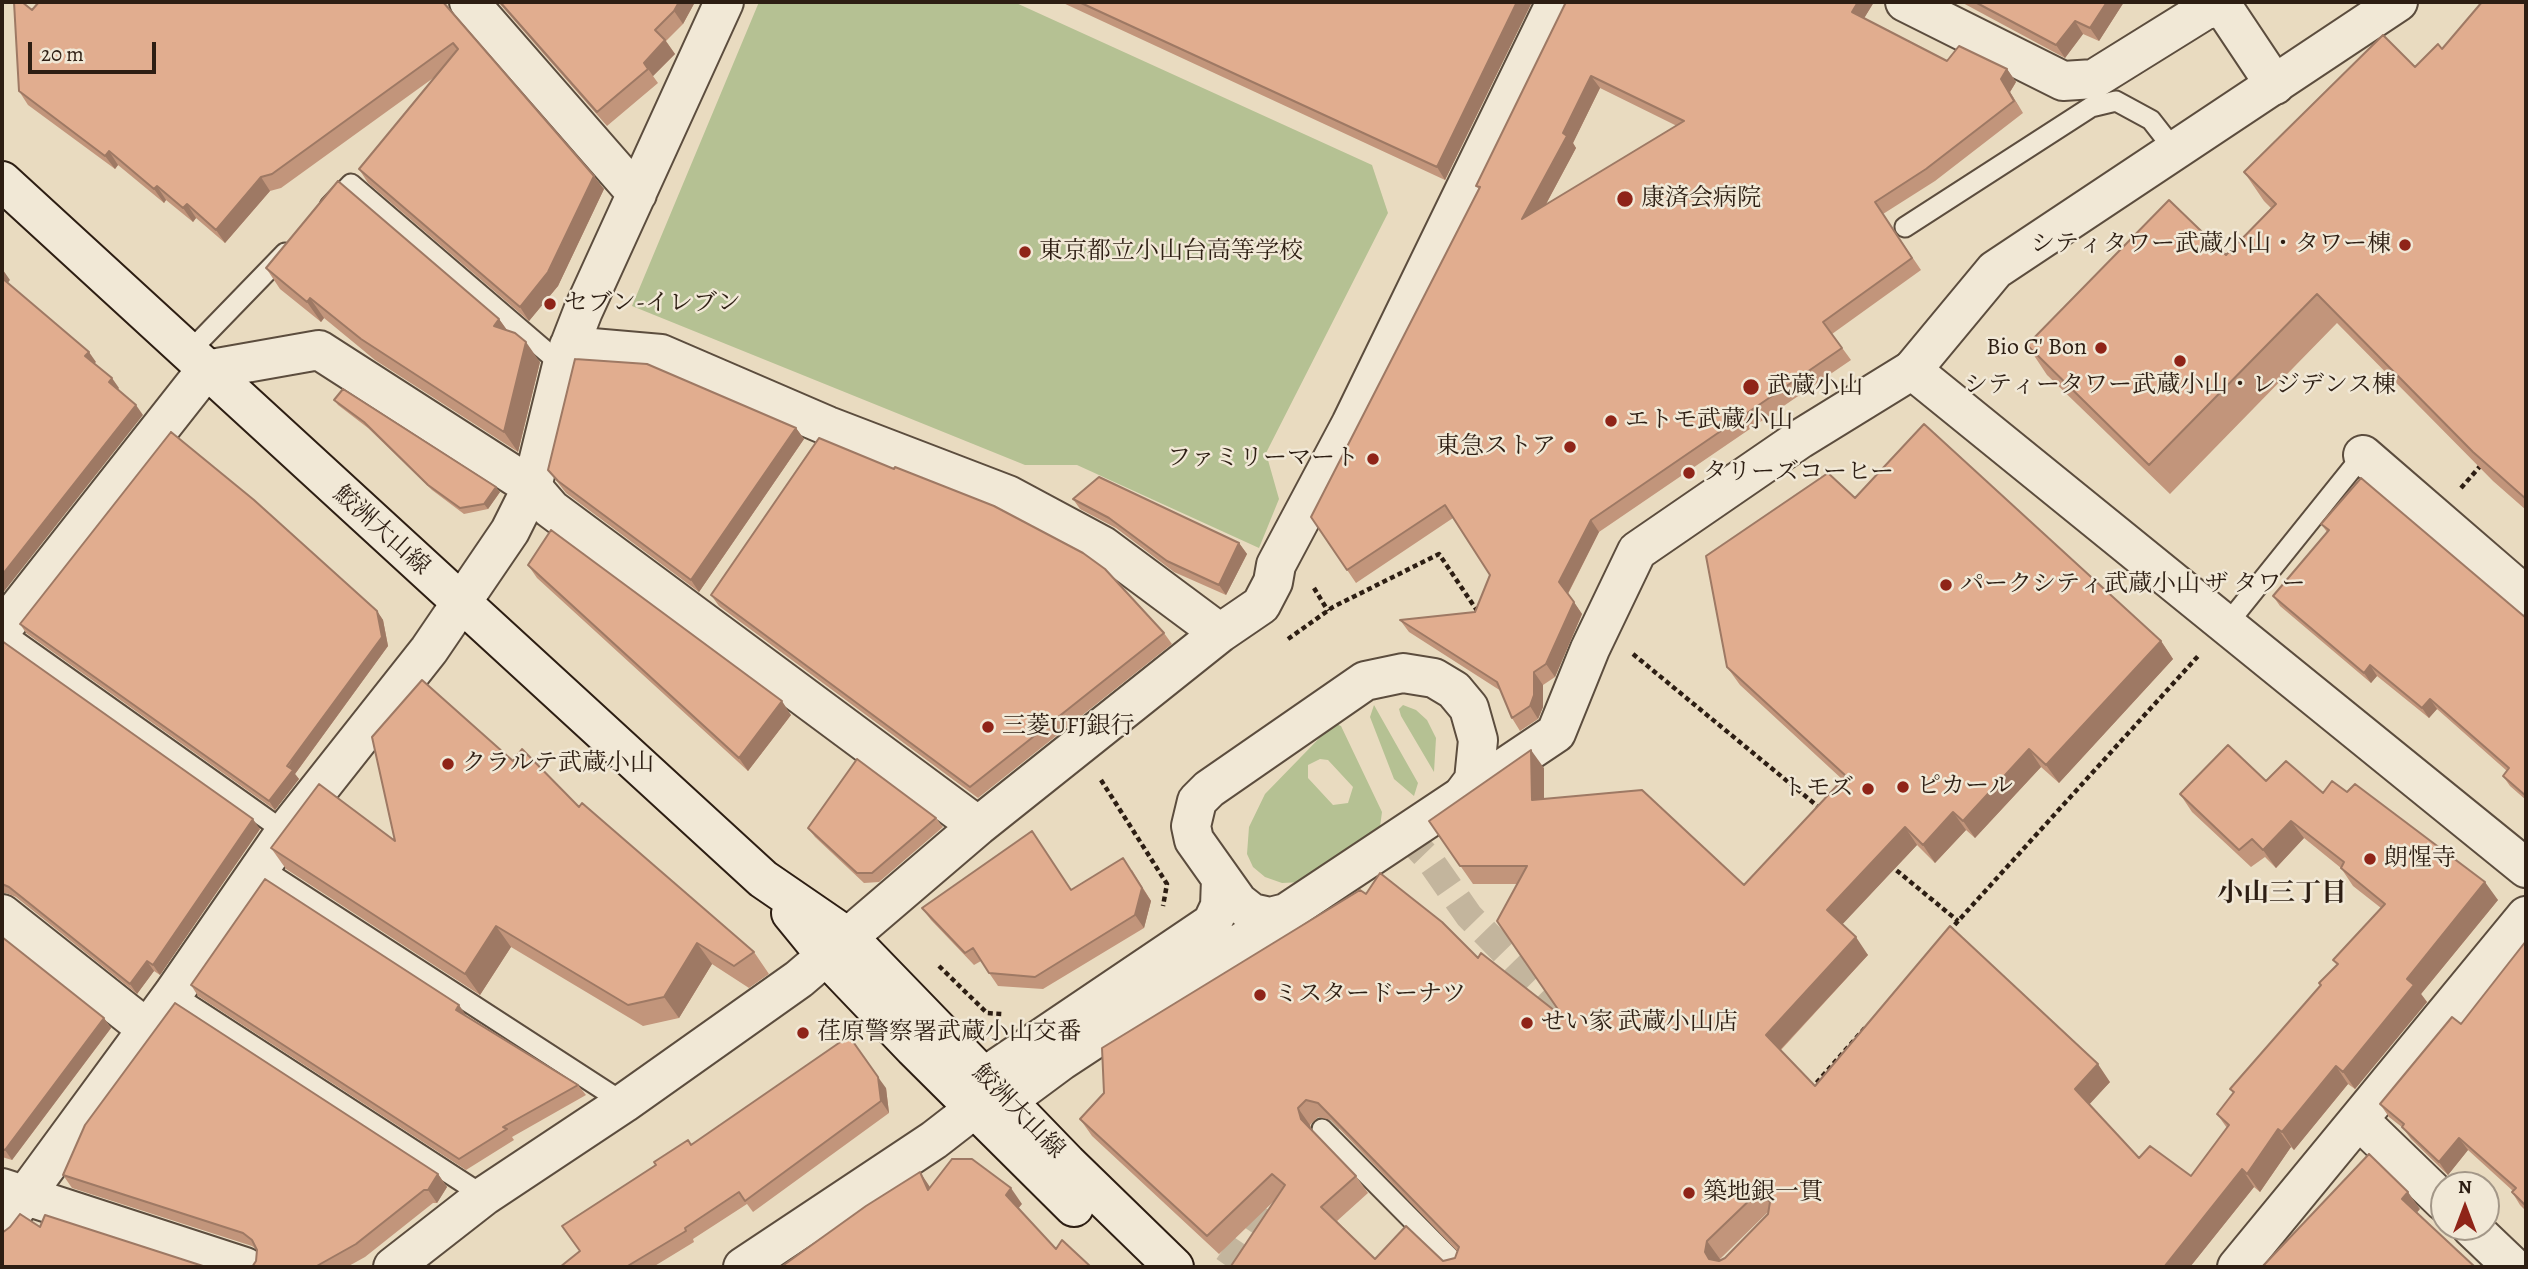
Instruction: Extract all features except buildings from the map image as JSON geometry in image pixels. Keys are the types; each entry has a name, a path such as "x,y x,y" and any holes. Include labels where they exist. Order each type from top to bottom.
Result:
{"street":[{"path":"469,2 637,194"},
{"path":"2,1227 13,1193 147,1029 285,832 429,650 496,554 532,487 566,356 724,2"},
{"path":"393,1267 484,1196 624,1103 782,992 978,826 1220,633 1261,605 1276,565 1351,424 1556,2"},
{"path":"1905,2 2063,81 2094,79 2205,10 2225,10 2275,85"},
{"path":"989,1095 1061,1061 1556,733 1590,649 1637,551 1801,439 1912,370 1995,270 2398,2"},
{"name":"鮫洲大山線","path":"2,181 460,604 838,947 989,1095 1174,1267"},
{"path":"2,630 197,361 319,350 532,487 551,509 701,610 978,826"},
{"path":"566,356 661,354 825,432 1007,495 1103,546 1220,633"},
{"path":"1912,370 2228,623 2526,868"},
{"path":"2363,455 2526,596"},
{"path":"1286,913 1269,917 1252,913 1238,902 1194,839 1191,826 1197,801 1209,789 1365,681 1403,673 1434,678 1454,690 1469,708 1478,740 1474,780 1462,796"},
{"path":"743,1267 934,1140 1212,923 1220,906 1222,879"},
{"path":"2,914 147,1029"},
{"path":"2237,1267 2526,916"},
{"name":"鮫洲大山線","path":"989,1095 1136,1267"},
{"path":"2359,1120 2430,1188"},
{"path":"13,1193 245,1267"},
{"path":"2486,1241 2513,1267"}],"lane":[{"path":"1905,227 2091,107 2116,101 2151,120 2176,152"},
{"path":"313,223 351,184 566,356"},
{"path":"197,361 294,243"},
{"path":"2228,623 2363,455"},
{"path":"2,630 285,832"},
{"path":"260,867 624,1103"},
{"path":"173,994 484,1196"},
{"path":"1322,1129 1460,1267"}],"path":[{"path":"2435,517 2490,455"},
{"path":"1940,942 2228,623"},
{"path":"1627,649 1830,816"},
{"path":"1883,860 1958,921"},
{"path":"1803,1098 1867,1025"}],"green space":[{"name":"東京都立小山台高等学校","path":"759,2 1014,2 1372,165 1388,213 1266,453 1279,499 1259,548 1077,465 1025,465 632,306"},
{"path":"1374,705 1418,783 1414,796 1394,779 1370,717"},
{"path":"1403,705 1416,710 1427,720 1436,738 1434,772 1401,716 1399,709"},
{"path":"1334,723 1341,726 1382,812 1380,827 1303,882 1282,883 1265,877 1253,867 1247,854 1249,827 1265,794","holes":["1320,759 1328,760 1353,787 1348,803 1333,805 1308,778 1308,765"]}],"tunnel":[{"path":"1405,834 1429,859 1469,916 1579,1028"},
{"path":"1228,1267 1350,1089"}],"place":[{"name":"康済会病院","path":"1625,199"},
{"name":"シティタワー武蔵小山・タワー棟","path":"2405,245"},
{"name":"東京都立小山台高等学校","path":"1025,252"},
{"name":"セブン-イレブン","path":"550,304"},
{"name":"Bio C' Bon","path":"2101,348"},
{"name":"シティータワー武蔵小山・レジデンス棟","path":"2180,361"},
{"name":"武蔵小山","path":"1751,387"},
{"name":"エトモ武蔵小山","path":"1611,421"},
{"name":"東急ストア","path":"1570,447"},
{"name":"ファミリーマート","path":"1373,459"},
{"name":"タリーズコーヒー","path":"1689,473"},
{"name":"パークシティ武蔵小山 ザ タワー","path":"1946,585"},
{"name":"三菱UFJ銀行","path":"988,727"},
{"name":"クラルテ武蔵小山","path":"448,764"},
{"name":"ピカール","path":"1903,787"},
{"name":"トモズ","path":"1868,789"},
{"name":"朗惺寺","path":"2370,859"},
{"name":"ミスタードーナツ","path":"1260,995"},
{"name":"せい家 武蔵小山店","path":"1527,1023"},
{"name":"荏原警察署武蔵小山交番","path":"803,1033"},
{"name":"築地銀一貫","path":"1689,1193"}],"district":[{"name":"小山三丁目","path":"2282,895"}]}
